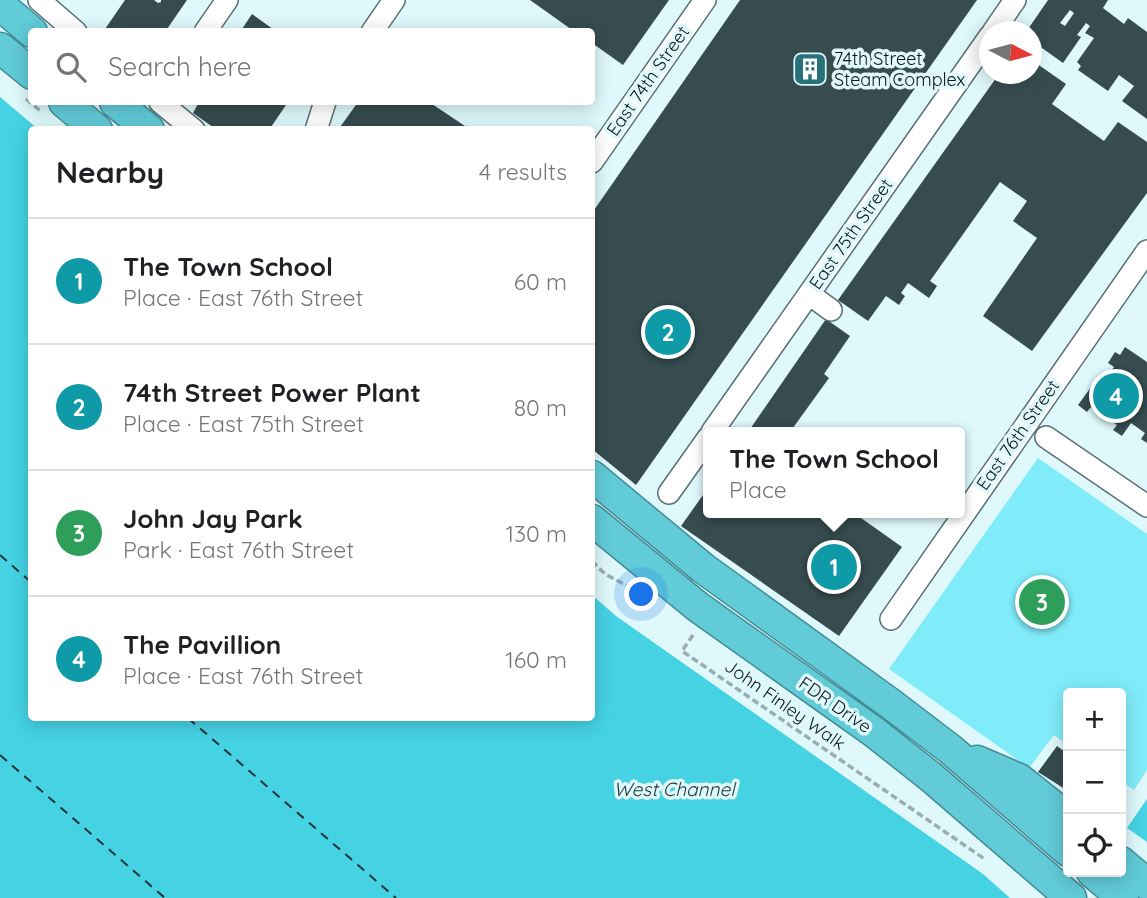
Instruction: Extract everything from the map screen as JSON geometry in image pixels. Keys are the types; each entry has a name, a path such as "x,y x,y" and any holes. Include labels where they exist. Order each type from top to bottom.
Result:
{"highway":[{"path":"0,5 28,29"},
{"path":"0,48 27,86"},
{"path":"119,105 144,126"},
{"path":"53,107 89,126"},
{"name":"FDR Drive","path":"595,478 703,568 950,749 1063,847"},
{"name":"FDR Drive","path":"595,522 698,607 874,732 1071,898"},
{"path":"950,749 1020,779 1064,814"},
{"path":"1126,866 1147,884"},
{"path":"1098,877 1123,898"}],"street":[{"path":"39,0 71,28"},
{"path":"208,28 227,0"},
{"path":"375,28 394,0"},
{"name":"East 74th Street","path":"595,158 705,0"},
{"path":"1001,21 1015,0"},
{"name":"East 75th Street","path":"716,427 979,50"},
{"path":"164,105 189,126"},
{"path":"317,126 324,105"},
{"name":"East 76th Street","path":"965,513 1147,251"},
{"path":"809,294 831,310"},
{"path":"1046,437 1147,506"},
{"path":"669,493 703,445"},
{"name":"East 76th Street","path":"891,619 961,518"}],"path":[{"path":"595,564 605,574 641,594"},
{"name":"John Finley Walk","path":"695,632 682,651 994,866"}],"shaded area":[{"path":"1038,458 1147,534 1147,770 1134,790 1126,784 1126,688 1063,688 1063,741 1054,735 1029,768 889,669"}],"water":[{"name":"West Channel","path":"0,97 34,126 28,126 28,721 595,721 595,598 616,616 983,874 1010,898 0,898"},
{"path":"1147,799 1147,842 1127,828"}],"building":[{"path":"125,0 154,0 158,3 161,0 187,0 168,28 106,28"},
{"path":"530,0 669,0 623,65 595,45 595,28 569,28"},
{"path":"740,0 977,0 636,485 595,451 595,209"},
{"path":"1048,0 1108,0 1103,8 1124,24 1128,18 1147,32 1147,119 1122,101 1134,86 1119,75 1108,91 1078,70 1081,66 1077,62 1094,38 1085,33 1090,26 1086,23 1077,35 1081,37 1063,63 1042,48 1042,21 1034,21","holes":["1070,10 1074,13 1065,26 1060,23"]},
{"path":"252,14 271,28 243,28"},
{"path":"1042,67 1066,84 1052,104 1104,141 1118,122 1147,142 1147,193 1032,351 983,316 1037,238 1013,221 1027,201 1000,182 930,281 937,286 929,298 908,283 901,293 905,296 899,305 886,296 868,321 838,300 992,84 1042,84"},
{"path":"197,105 286,105 272,126 211,126 193,113"},
{"path":"356,105 434,105 465,126 341,126"},
{"path":"826,319 850,336 824,374 829,378 794,427 751,427"},
{"path":"1125,347 1147,362 1147,443 1141,439 1145,433 1131,423 1122,436 1113,430 1117,425 1091,407 1087,412 1078,405 1094,383 1100,388 1114,367 1108,363 1115,352 1120,355"},
{"path":"703,495 703,518 861,518 902,547 839,636 681,526"},
{"path":"1057,746 1063,750 1063,788 1038,772"}],"ferry route":[{"path":"0,555 28,580"},
{"path":"191,721 396,898"},
{"path":"0,755 165,898"}],"place":[{"name":"74th Street Steam Complex","path":"810,69"},
{"name":"74th Street Power Plant","path":"668,332"},
{"name":"The Pavillion","path":"1116,396"},
{"name":"The Town School","path":"834,567"},
{"name":"John Jay Park","path":"1042,602"}]}
